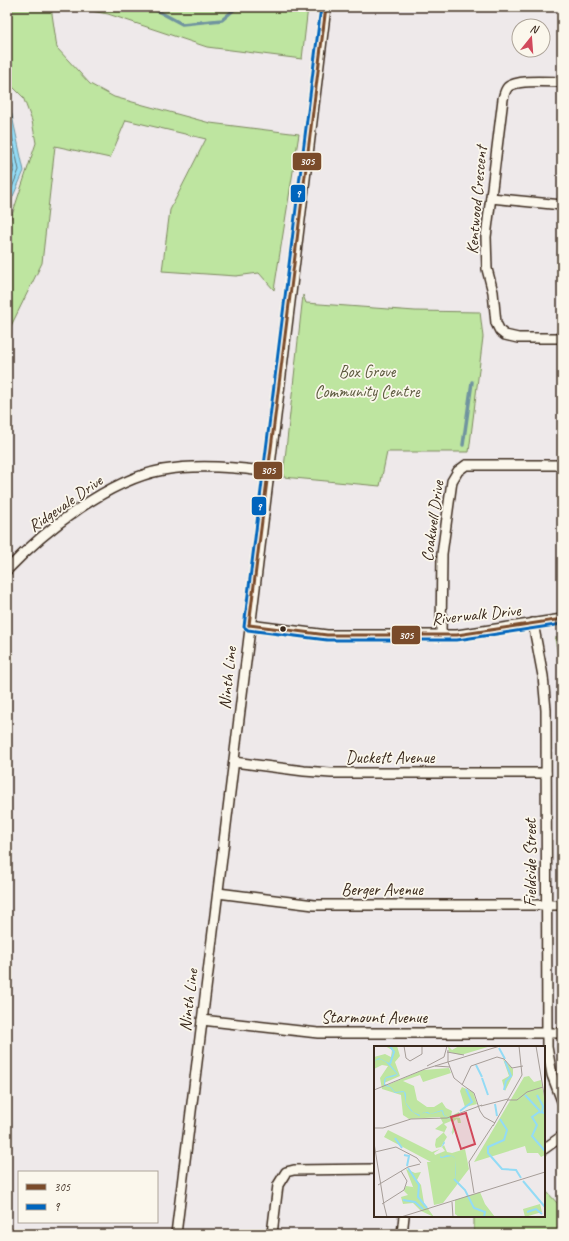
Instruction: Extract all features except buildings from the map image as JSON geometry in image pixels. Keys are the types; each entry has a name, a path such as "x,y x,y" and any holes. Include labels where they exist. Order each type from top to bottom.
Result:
{"street":[{"name":"Ninth Line","path":"176,1234 234,762 249,625 326,7"},
{"name":"Kentwood Crescent","path":"562,82 516,83 509,86 505,92 485,256 494,298 496,323 500,331 505,335 518,338 562,338"},
{"path":"491,198 562,205"},
{"name":"Coakwell Drive","path":"441,636 442,554 452,481 458,471 466,465 562,465"},
{"name":"Ridgevale Drive","path":"7,570 35,543 59,523 105,492 149,474 180,468 214,468 269,472"},
{"name":"Riverwalk Drive","path":"249,625 327,635 457,636 562,619"},
{"name":"Fieldside Street","path":"533,624 545,688 547,1033 550,1066 562,1101"},
{"name":"Duckett Avenue","path":"234,762 331,773 546,773"},
{"name":"Berger Avenue","path":"218,893 314,905 562,905"},
{"name":"Starmount Avenue","path":"202,1020 318,1033 562,1032"},
{"path":"545,1148 562,1136"},
{"path":"272,1234 278,1185 286,1172 294,1170 374,1169"},
{"path":"402,1234 404,1217"}],"green space":[{"path":"7,7 51,7 57,48 90,84 114,97 210,123 299,134 274,290 259,273 236,276 162,271 170,210 206,139 126,120 110,158 55,146 42,263 7,334 7,230 36,143 32,121 23,97 7,81"},
{"path":"68,7 308,7 302,59 207,47 108,14"},
{"name":"Box Grove Community Centre","path":"303,295 306,303 415,311 480,312 483,337 469,452 387,452 380,486 283,477"},
{"path":"562,637 562,678 555,638"},
{"path":"545,1190 562,1208 562,1234 474,1234 474,1217 545,1217"}],"water":[{"path":"7,99 9,102 24,171 7,210"}],"waterway":[{"path":"142,7 156,10 182,24 222,20 237,7"},
{"path":"463,445 472,382"}],"transit line":[{"name":"9","path":"321,7 244,627 248,630 327,640 457,640 562,624"},
{"name":"305","path":"249,625 326,7"},
{"name":"305","path":"249,625 327,635 457,635 562,619"}]}
